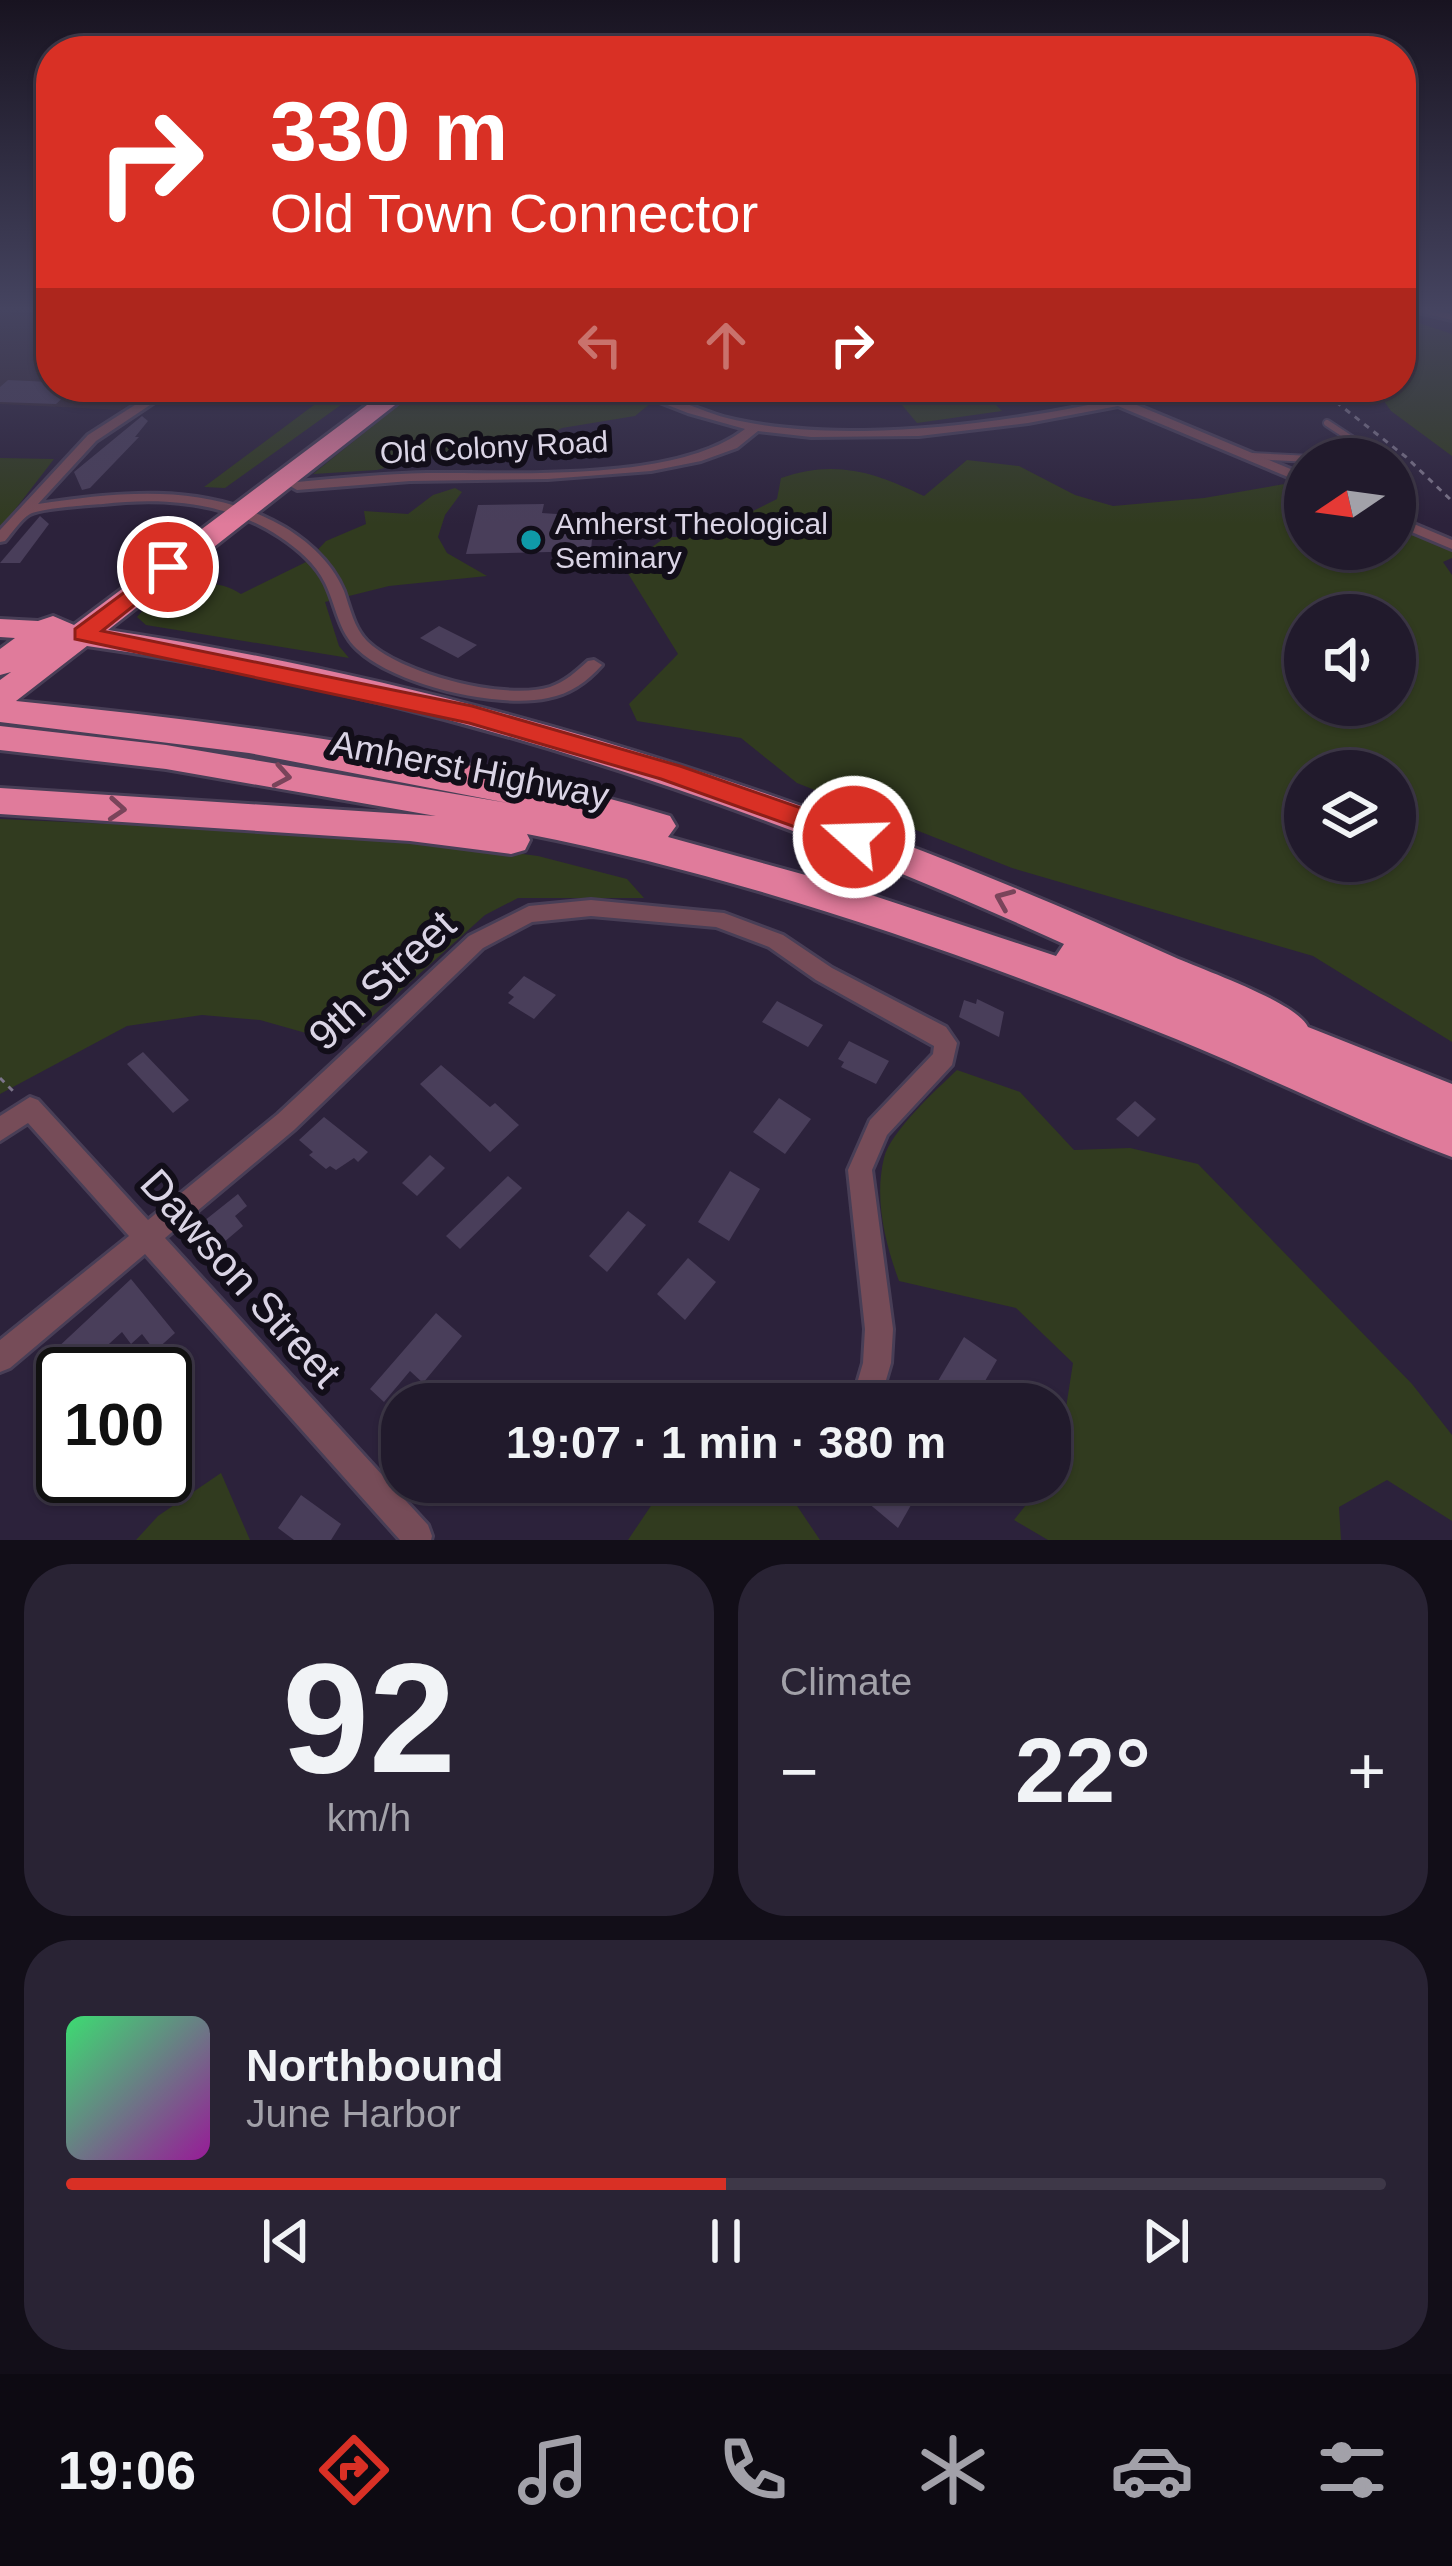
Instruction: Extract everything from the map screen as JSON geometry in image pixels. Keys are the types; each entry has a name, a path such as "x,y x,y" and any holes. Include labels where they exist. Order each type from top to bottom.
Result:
{"highway":[{"path":"9,680 362,402"},
{"path":"229,509 384,402"},
{"path":"0,628 65,632 399,697 596,749 745,796 1072,927 1377,1072"},
{"name":"Amherst Highway","path":"0,711 250,740 371,760 499,785 723,843 944,910 1127,974 1452,1106"},
{"name":"Amherst Highway","path":"0,738 250,770 421,799 744,871 1016,960 1209,1033 1452,1135"},
{"path":"0,801 410,827 511,840 704,877 1016,960"}],"street":[{"path":"0,538 92,438 148,402"},
{"path":"668,402 755,427 827,432 938,428 1108,402"},
{"path":"1117,402 1284,471"},
{"name":"Old Colony Road","path":"297,486 383,479 577,475 707,453 741,441 755,427"},
{"path":"23,511 134,495 184,496 279,530 322,566 353,635 391,663 478,691 536,696 562,688 594,665"},
{"path":"1416,529 1452,545"},
{"name":"9th Street","path":"0,1358 303,1106 476,942 529,914 591,908 717,919 776,941 824,974 938,1034 947,1052 878,1128 860,1170 880,1329 872,1383"},
{"path":"0,1130 30,1108"},
{"name":"Dawson Street","path":"30,1108 417,1536"}],"lane":[{"path":"1327,423 1350,438"},
{"path":"1248,456 1284,458"}],"path":[{"path":"1336,402 1452,501"},
{"path":"0,1078 30,1108"}],"shaded area":[{"path":"0,380 36,380 36,402 135,402 121,410 0,404"}],"green space":[{"path":"1416,380 1452,380 1452,456 1385,402 1416,402"},
{"path":"318,402 345,402 225,488 204,487"},
{"path":"402,402 651,403 635,416 562,428 538,441 453,450 377,470 313,474"},
{"path":"900,402 993,402 1002,411 917,423"},
{"path":"0,458 54,459 0,529"},
{"path":"967,460 1019,466 1075,495 1113,506 1204,498 1284,484 1284,570 1416,570 1416,533 1452,549 1452,558 1443,562 1452,575 1452,1042 1313,956 1012,868 797,783 741,738 637,721 629,704 678,654 624,567 666,537 701,537 777,499 781,478 837,469 888,480 924,496"},
{"path":"455,488 462,492 445,515 438,537 447,553 487,576 389,586 325,602 339,646 349,658 146,625 137,617 159,598 185,586 214,584 241,594 306,562 326,541 366,524 364,511 408,514 433,495"},
{"path":"0,819 397,837 538,856 627,879 644,898 518,898 485,915 357,1030 327,1039 260,1020 202,1015 127,1026 0,1094"},
{"path":"957,1070 1020,1092 1074,1150 1130,1148 1198,1164 1412,1384 1452,1435 1452,1521 1387,1480 1339,1507 1341,1540 1048,1540 1014,1520 1027,1503 1071,1503 1073,1363 1016,1308 899,1281 882,1221 881,1173 888,1148 915,1111"},
{"path":"221,1473 250,1540 136,1540 177,1503 192,1503 192,1493"},
{"path":"653,1503 795,1503 820,1540 628,1540"}],"building":[{"path":"8,380 36,381 36,402 58,402 56,404 0,402 0,387"},
{"path":"142,416 148,421 135,437 139,437 90,488 82,490 74,472"},
{"name":"Amherst Theological Seminary","path":"544,504 542,513 586,516 585,528 593,527 591,551 466,554 478,505"},
{"path":"40,516 49,524 20,563 0,563"},
{"path":"439,626 477,645 458,658 420,638"},
{"path":"524,976 556,995 534,1019 508,1003 514,997 508,993"},
{"path":"977,999 1004,1012 999,1037 959,1017 964,1000 976,1004"},
{"path":"777,1001 823,1025 808,1047 762,1022"},
{"path":"849,1041 889,1061 876,1084 841,1067 844,1062 838,1059"},
{"path":"143,1052 189,1100 173,1113 127,1064"},
{"path":"441,1065 519,1125 490,1152 420,1084"},
{"path":"779,1098 811,1119 785,1154 753,1132"},
{"path":"1135,1101 1156,1119 1138,1137 1116,1119"},
{"path":"324,1117 368,1152 358,1162 354,1158 336,1170 326,1169 309,1155 313,1152 299,1140"},
{"path":"430,1155 445,1168 417,1196 402,1183"},
{"path":"730,1171 760,1189 729,1241 698,1222"},
{"path":"508,1176 522,1188 460,1249 446,1236"},
{"path":"238,1194 247,1206 235,1216 243,1226 223,1243 215,1232 208,1237 199,1225"},
{"path":"628,1211 646,1225 607,1272 589,1256"},
{"path":"688,1258 716,1282 685,1320 657,1294"},
{"path":"131,1279 175,1333 159,1347 152,1347 142,1334 131,1344 122,1332 106,1347 58,1347"},
{"path":"436,1313 462,1336 423,1383 410,1371 400,1383 381,1383 381,1399 370,1389"},
{"path":"964,1337 997,1360 984,1383 937,1383"},
{"path":"301,1495 341,1524 331,1540 294,1540 278,1528"},
{"path":"868,1503 912,1503 898,1528"}],"place":[{"name":"Amherst Theological Seminary","path":"531,540"}],"route":[{"path":"168,567 83,634 472,715 670,772 854,837"}]}
